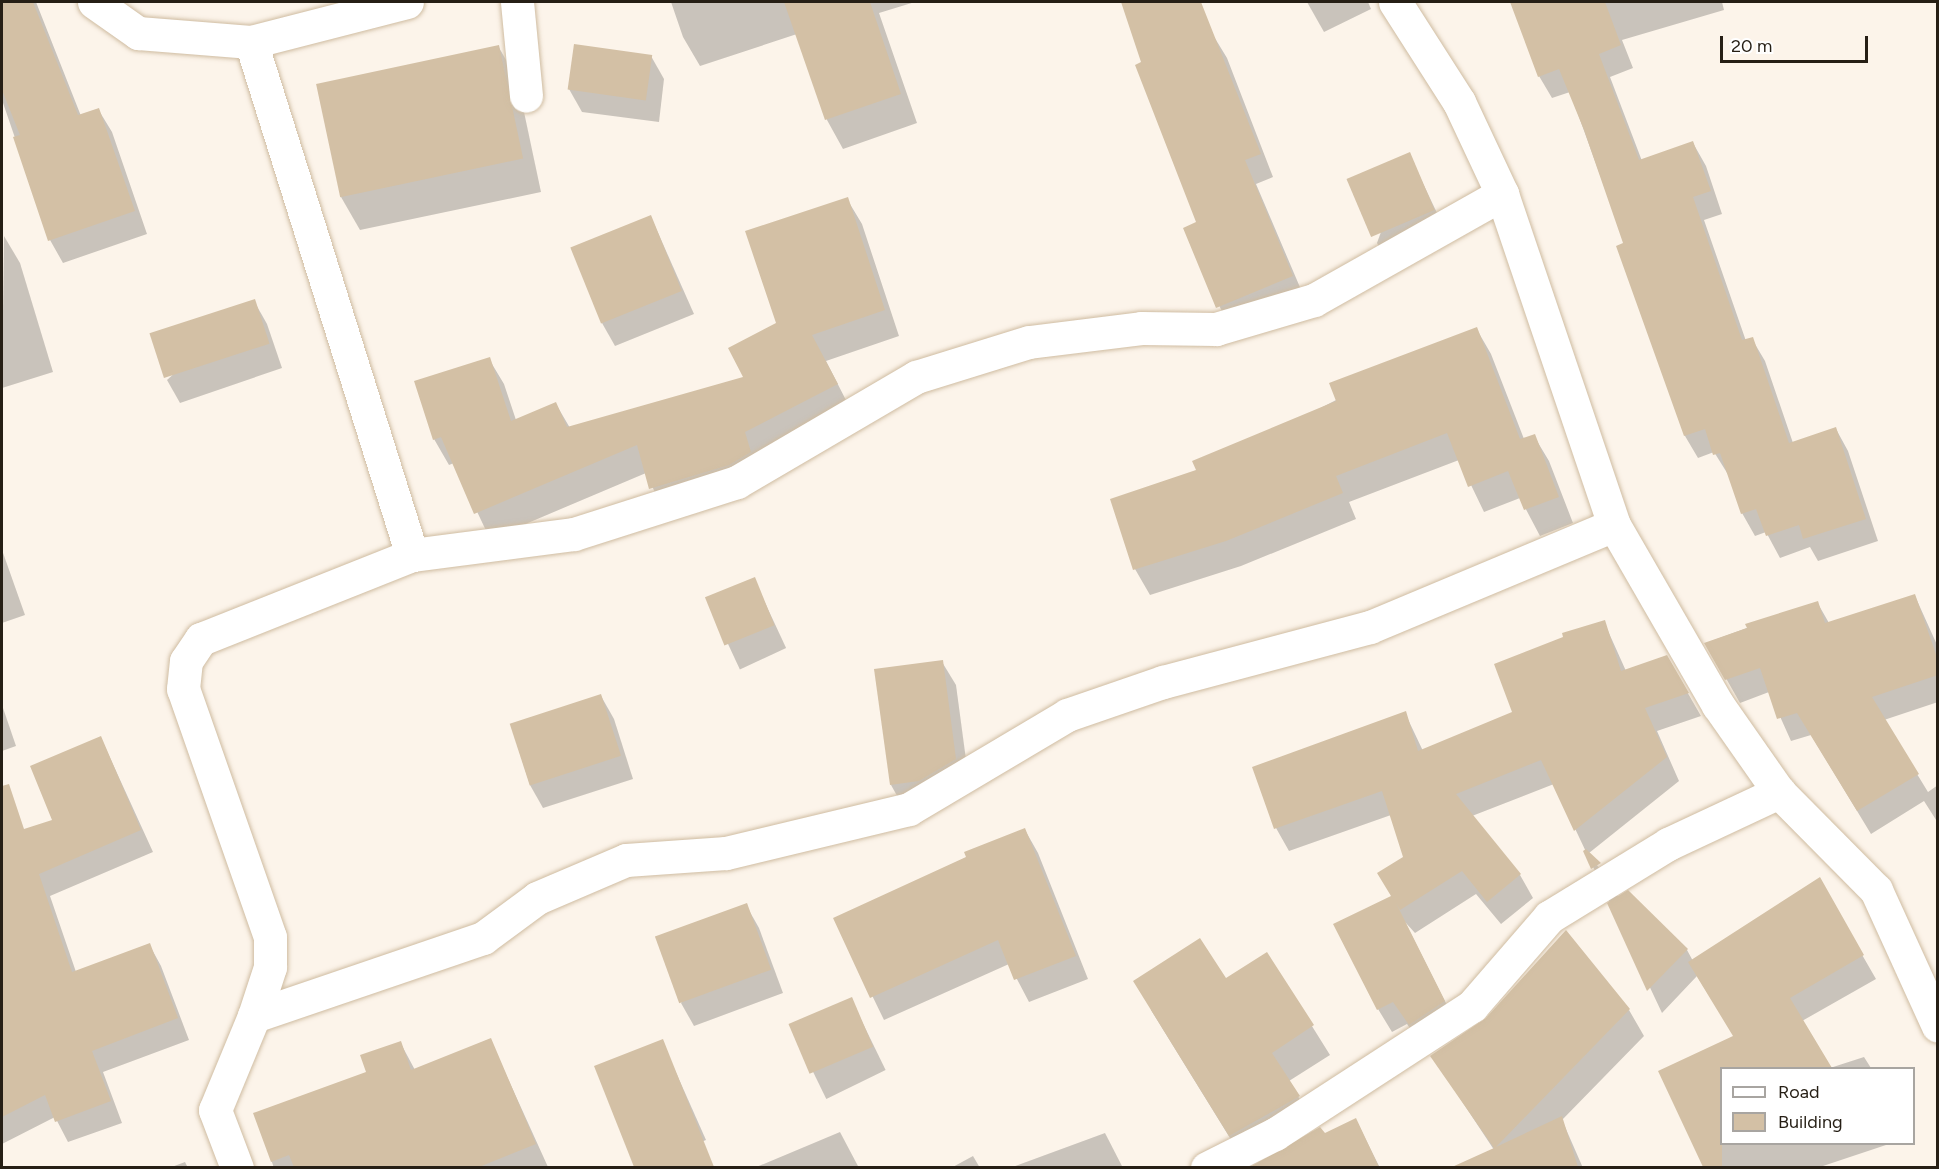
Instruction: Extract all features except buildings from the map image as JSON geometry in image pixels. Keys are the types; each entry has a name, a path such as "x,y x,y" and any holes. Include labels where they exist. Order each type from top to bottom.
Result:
{"street":[{"path":"94,2 138,33 251,42 407,2"},
{"path":"517,2 526,96"},
{"path":"1395,2 1459,102 1502,194 1614,525 1718,705 1779,792 1876,890 1938,1026"},
{"path":"251,42 412,555"},
{"path":"237,1167 215,1110 254,1016 270,968 270,937 183,689 186,661 201,639 412,555 574,534 736,482 916,377 1029,342 1141,328 1215,329 1314,300 1502,194"},
{"path":"254,1016 483,939 537,898 626,860 726,853 909,809 1067,715 1163,682 1370,627 1614,525"},
{"path":"1207,1167 1275,1134 1472,1006 1549,916 1668,844 1779,792"}]}
